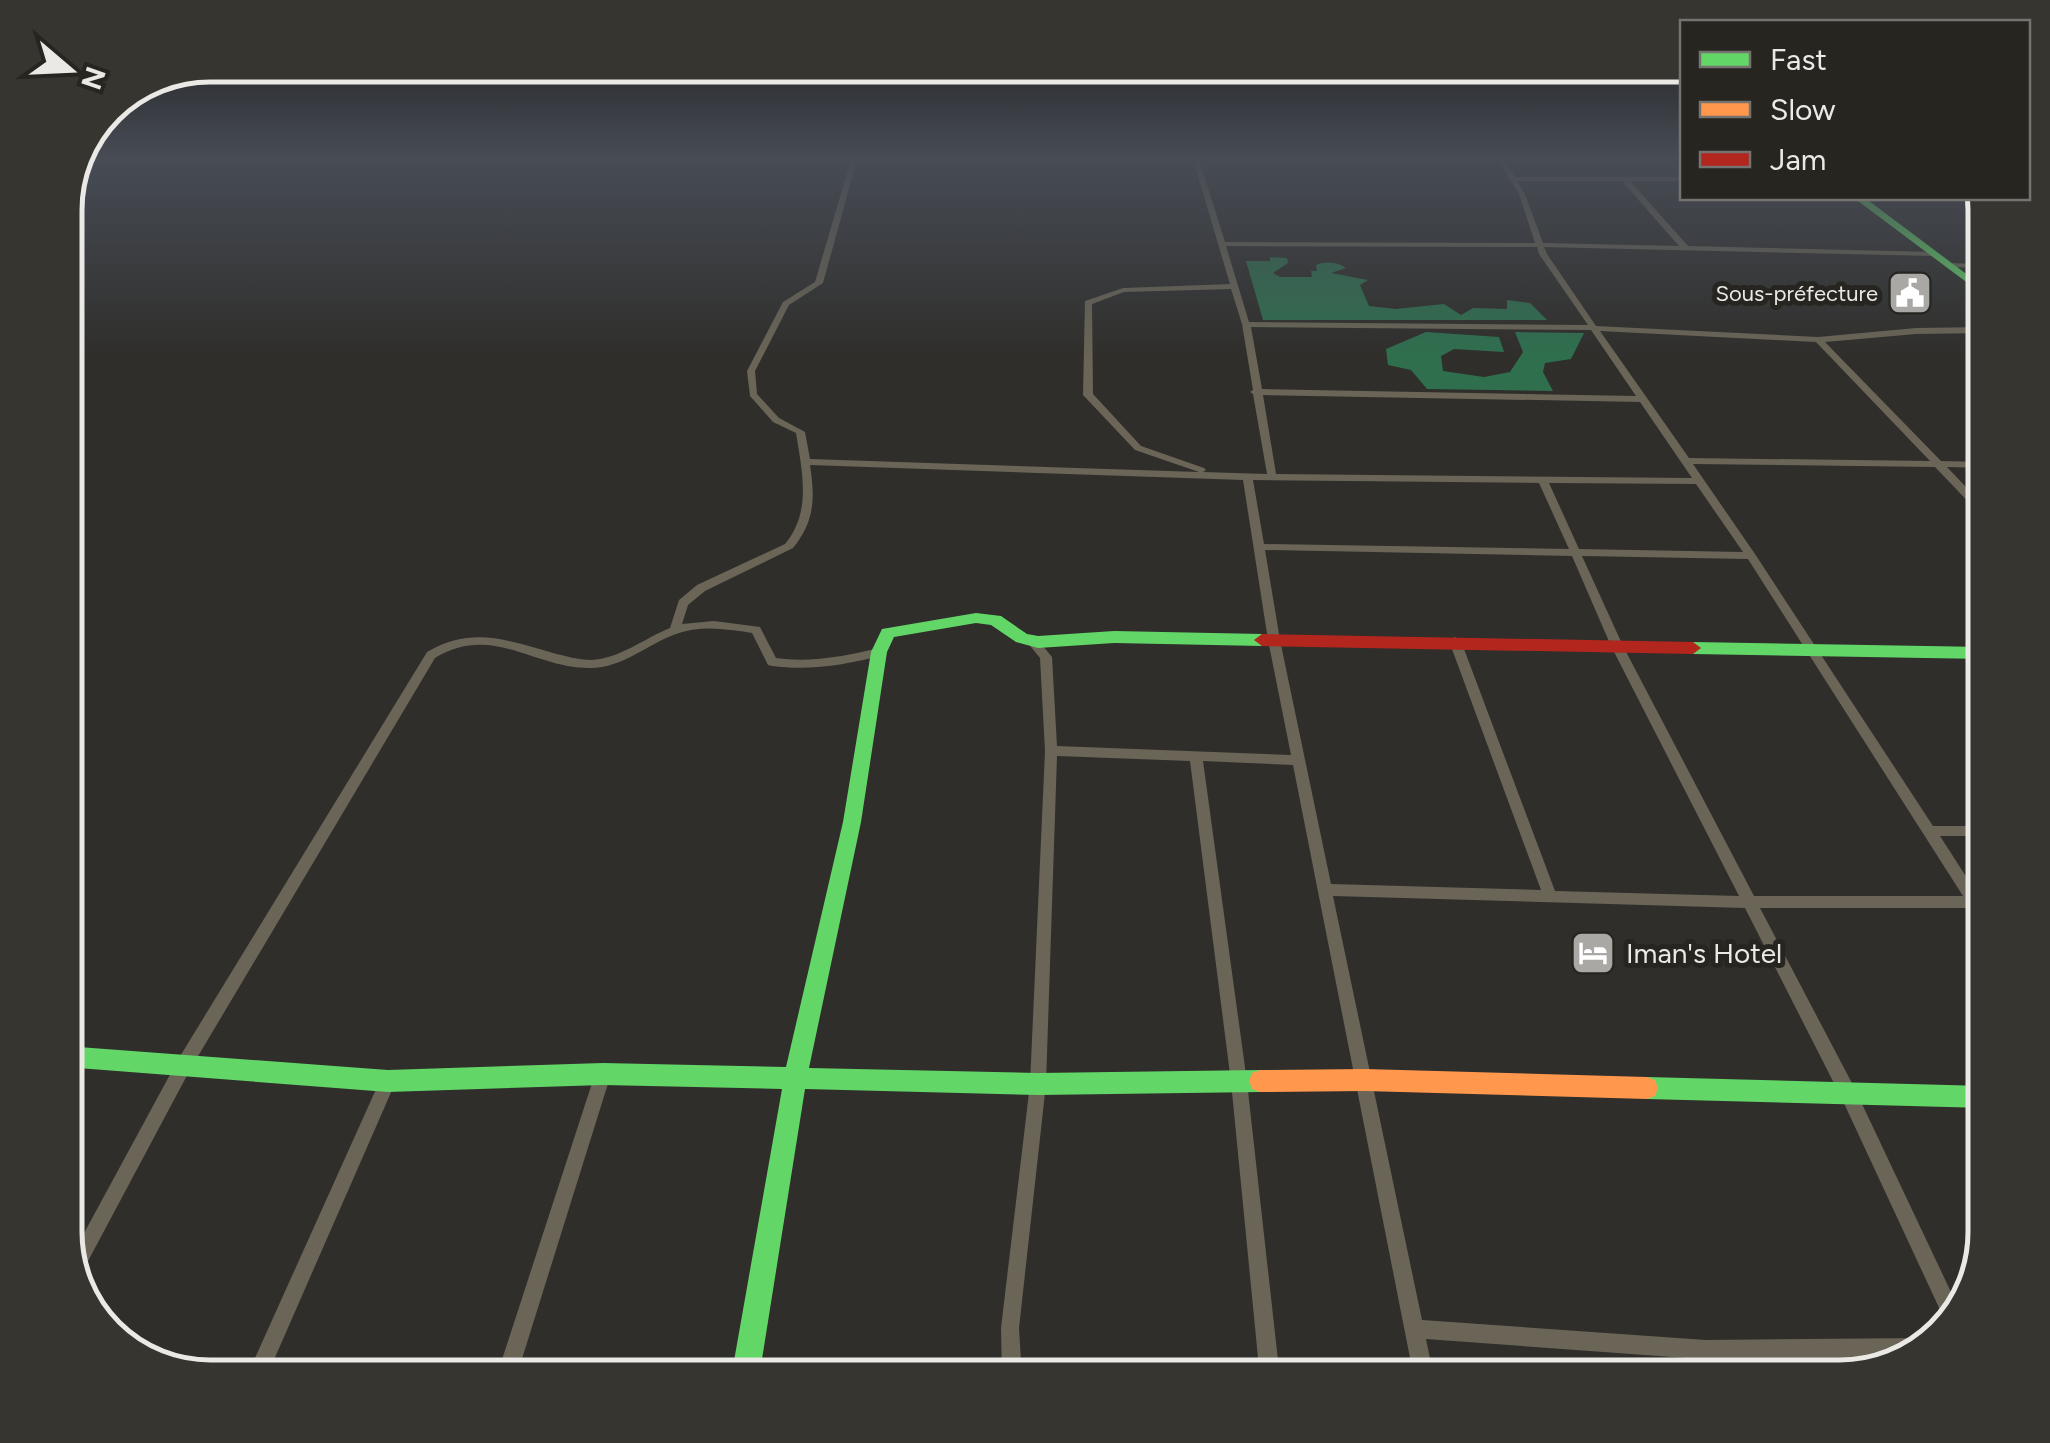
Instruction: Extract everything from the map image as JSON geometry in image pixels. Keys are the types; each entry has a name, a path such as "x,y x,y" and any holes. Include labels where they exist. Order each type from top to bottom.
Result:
{"street":[{"path":"676,629 683,602 700,588 789,546 800,536 808,492 800,432 776,420 753,394 750,371 786,304 819,283 835,223"},
{"path":"1215,223 1246,324 1272,478"},
{"path":"1532,223 1540,245 1752,556 1968,892"},
{"path":"1663,223 1686,249"},
{"path":"1894,223 1968,273"},
{"path":"1901,223 1968,279"},
{"path":"1221,244 1540,245 1968,264"},
{"path":"1217,475 1138,448 1088,396 1088,303 1123,290 1236,286"},
{"path":"1246,324 1595,328 1818,340 1968,330"},
{"path":"1818,340 1968,495"},
{"path":"1256,392 1641,398"},
{"path":"1685,461 1968,464"},
{"path":"804,462 1248,478 1699,481"},
{"path":"1248,478 1274,640 1421,1360"},
{"path":"1543,480 1617,646 1848,1094 1947,1303"},
{"path":"1260,546 1752,556"},
{"path":"748,1360 795,1078 852,822 878,652 888,634 953,620 990,619 1004,622 1013,635 1033,642 1114,637 1968,653"},
{"path":"85,1252 185,1063 431,656 445,644 465,640 532,649 589,665 676,629 702,624 756,630 772,662 796,666 833,664 878,652"},
{"path":"1454,641 1550,896"},
{"path":"1011,1360 1010,1328 1038,1084 1051,751 1046,657 1033,642"},
{"path":"1051,751 1298,760"},
{"path":"1196,756 1239,1082 1268,1360"},
{"path":"1930,831 1968,831"},
{"path":"1324,890 1749,902 1968,902"},
{"path":"83,1057 388,1081 603,1074 1038,1084 1364,1080 1968,1097"},
{"path":"512,1360 603,1074"},
{"path":"264,1360 388,1081"},
{"path":"1415,1329 1706,1350 1893,1348"},
{"path":"1706,1350 1710,1360"}],"green space":[{"path":"1270,257 1287,258 1288,263 1273,273 1280,277 1312,277 1316,265 1324,263 1343,266 1346,268 1331,273 1368,280 1360,285 1369,306 1396,309 1444,304 1461,315 1473,308 1507,309 1507,300 1530,303 1547,320 1263,320 1246,261 1270,261"},
{"path":"1426,332 1499,337 1504,352 1454,349 1441,356 1443,371 1484,377 1510,372 1523,352 1515,332 1584,333 1571,359 1545,363 1543,372 1553,391 1427,389 1411,370 1388,365 1386,349"}],"traffic: fast":[{"path":"1893,223 1968,280"},
{"path":"748,1360 795,1078 852,822 879,652 888,633 976,618 995,620 1022,638 1038,642 1114,637 1262,640"},
{"path":"1693,648 1968,653"},
{"path":"83,1057 388,1081 603,1074 1038,1084 1260,1081"},
{"path":"1647,1088 1968,1097"}],"traffic: slow":[{"path":"1260,1081 1647,1088"}],"traffic: jam":[{"path":"1262,640 1693,648"}],"place":[{"name":"Sous-préfecture","path":"1910,293"},
{"name":"Iman's Hotel","path":"1593,953"}]}
